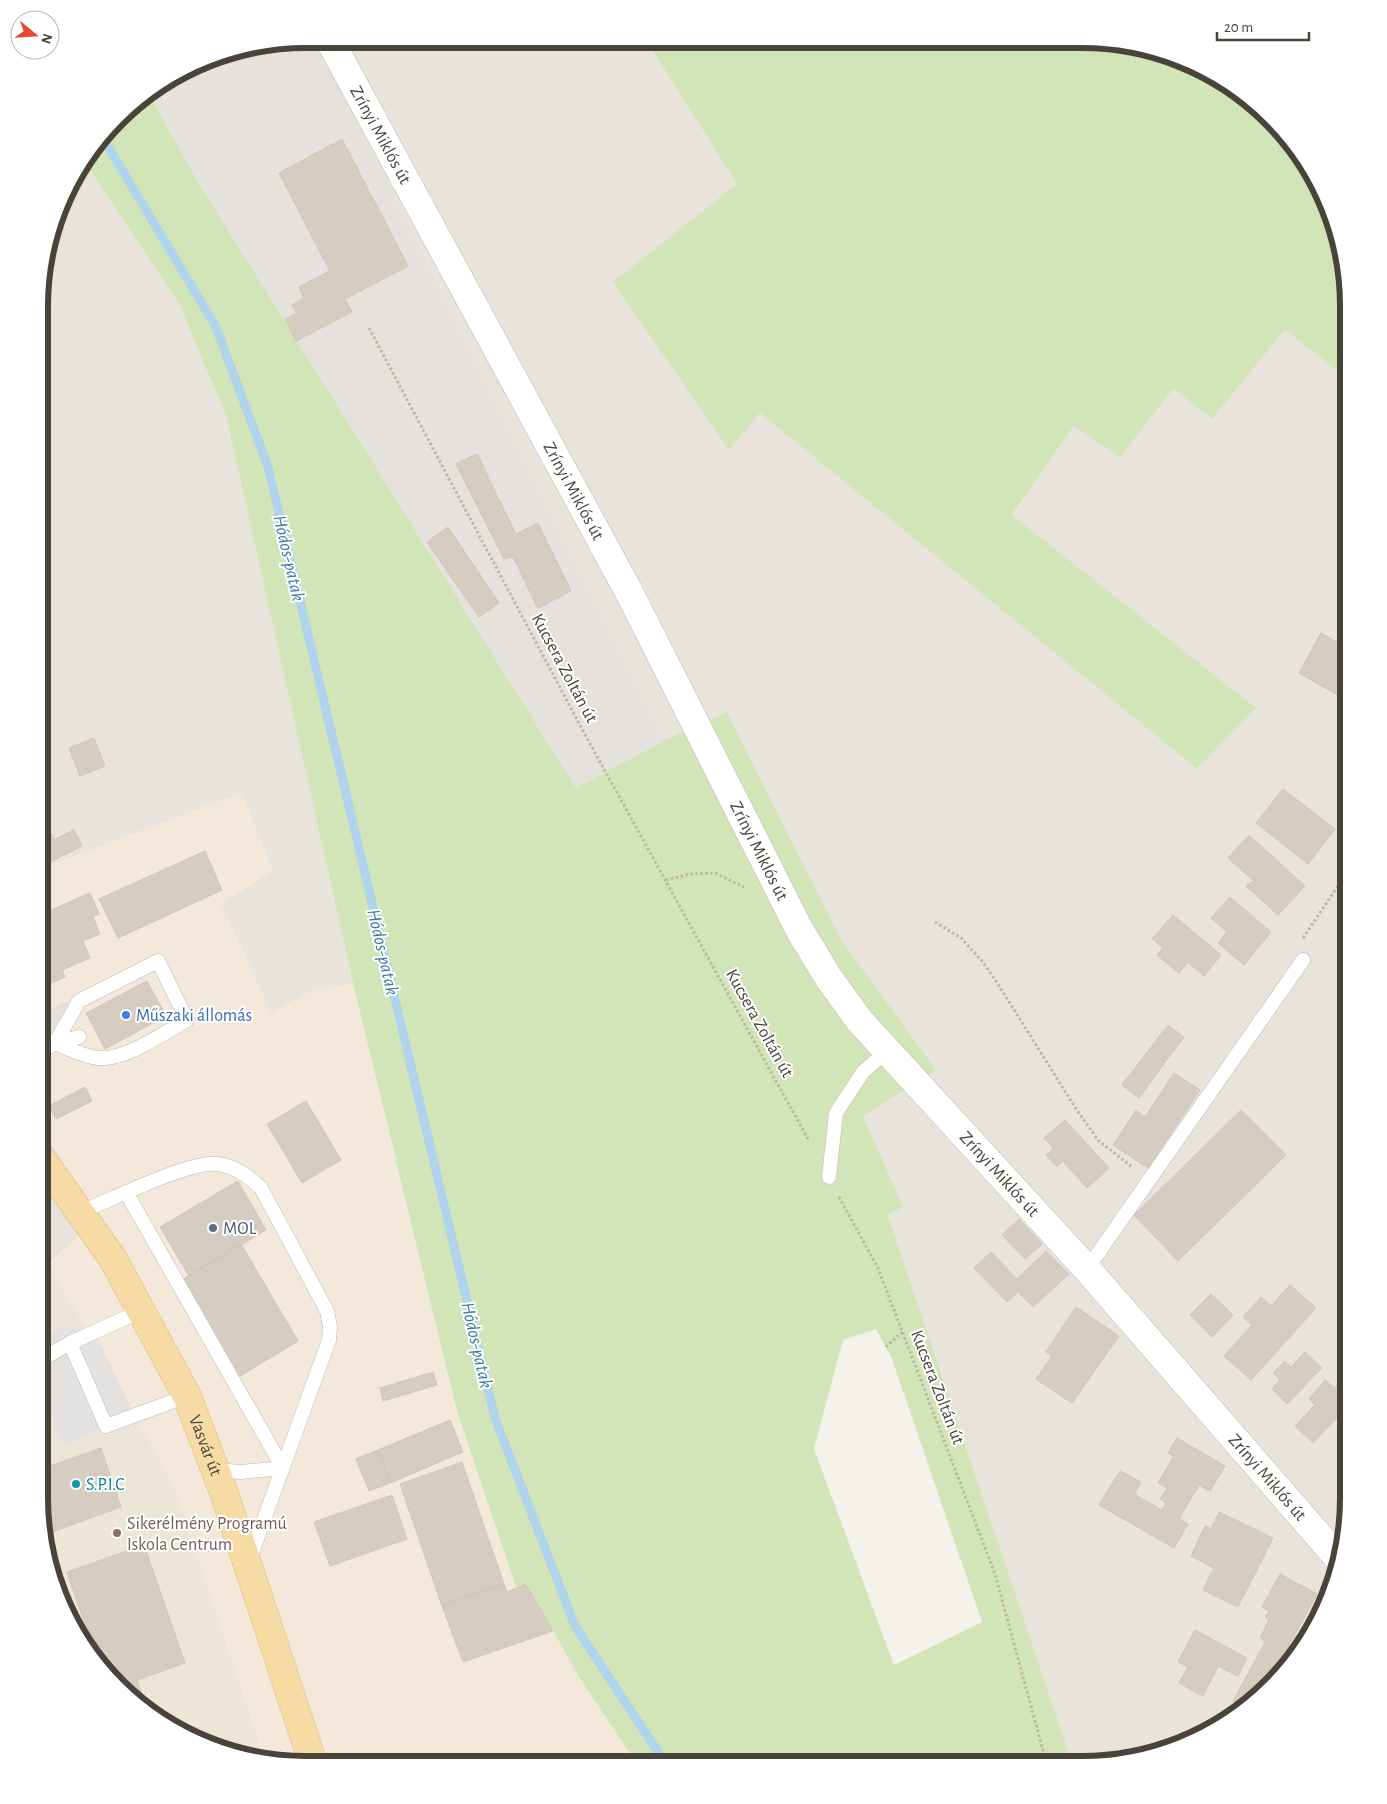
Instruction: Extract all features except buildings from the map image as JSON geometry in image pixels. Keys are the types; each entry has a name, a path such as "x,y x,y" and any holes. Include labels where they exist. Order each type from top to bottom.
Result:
{"main road":[{"name":"Vasvár út","path":"48,1167 113,1259 187,1396 248,1564 311,1756"}],"street":[{"name":"Zrínyi Miklós út","path":"334,48 630,594 800,929 828,977 860,1020 887,1051 1087,1269 1334,1553"}],"lane":[{"path":"1087,1269 1303,960"},
{"path":"158,961 187,1020 124,1053 107,1058 96,1058 55,1043 79,1001 158,961"},
{"path":"48,1048 55,1043 80,1037"},
{"path":"829,1177 836,1113 863,1072 887,1051"},
{"path":"81,1212 126,1192 194,1166 216,1164 232,1167 249,1177 261,1188 327,1311 330,1326 329,1340 248,1564"},
{"path":"126,1192 283,1468"},
{"path":"48,1356 70,1343 141,1311"},
{"path":"70,1343 106,1426 187,1396"},
{"path":"215,1470 241,1472 283,1468"}],"path":[{"name":"Kucsera Zoltán út","path":"369,328 582,729 878,1268 995,1574 1045,1756"},
{"path":"666,880 690,874 715,873 750,890"},
{"path":"1303,960 1301,942 1340,882"},
{"path":"935,922 961,938 982,962 998,984 1076,1109 1099,1141 1148,1181"},
{"path":"886,1347 902,1332"}],"shaded area":[{"path":"289,48 321,48 667,739 576,788 200,185 152,99 192,74 239,56"},
{"path":"321,48 651,48 737,184 729,449 760,413 1197,769 1256,708 1012,516 1074,426 1173,389 1212,419 1285,330 1340,373 1339,1515 1335,1549 1326,1581 1313,1612 1296,1642 1264,1681 1225,1713 1210,1722 1180,1737 1132,1752 1098,1756 1070,1756 888,1214 902,1207 863,1116 935,1070 842,941 727,712 667,739"},
{"path":"88,167 179,304 226,416 353,983 308,993 271,1013 221,904 242,793 48,866 48,289 52,255 61,223 74,192"},
{"path":"242,793 273,871 221,904 271,1012 308,993 353,983 456,1408 516,1587 527,1584 579,1677 632,1756 289,1756 262,1753 176,1490 50,1265 95,1220 48,1137 48,866"},
{"path":"67,1001 77,1022 48,1037 48,1010"},
{"path":"48,1137 96,1220 48,1265"},
{"name":"Sikerélmény Programú Iskola Centrum","path":"50,1265 176,1490 262,1753 239,1748 207,1737 177,1722 149,1703 123,1681 101,1655 82,1627 67,1597 52,1549 48,1515 48,1266"},
{"path":"60,1327 93,1330 134,1413 64,1446 48,1411 48,1336"}],"green space":[{"path":"651,48 1098,48 1132,52 1180,67 1225,91 1264,123 1286,149 1305,177 1320,207 1335,255 1340,306 1340,373 1285,330 1212,419 1173,389 1120,457 1074,426 1012,515 1256,708 1197,769 760,413 729,450 613,282 737,184"},
{"path":"152,99 200,185 576,788 667,739 727,712 842,941 936,1070 863,1116 903,1207 888,1215 1070,1756 632,1756 579,1677 527,1584 516,1587 456,1408 353,983 226,416 179,304 88,167 123,123","holes":["876,1329 892,1359 982,1622 894,1665 814,1449 843,1340"]}],"waterway":[{"name":"Hódos-patak","path":"106,143 216,327 268,467 495,1418 575,1626 661,1756"}],"place":[{"name":"Műszaki állomás","path":"126,1015"},
{"name":"MOL","path":"213,1228"},
{"name":"S.P.I.C","path":"76,1484"},
{"name":"Sikerélmény Programú Iskola Centrum","path":"117,1533"}]}
